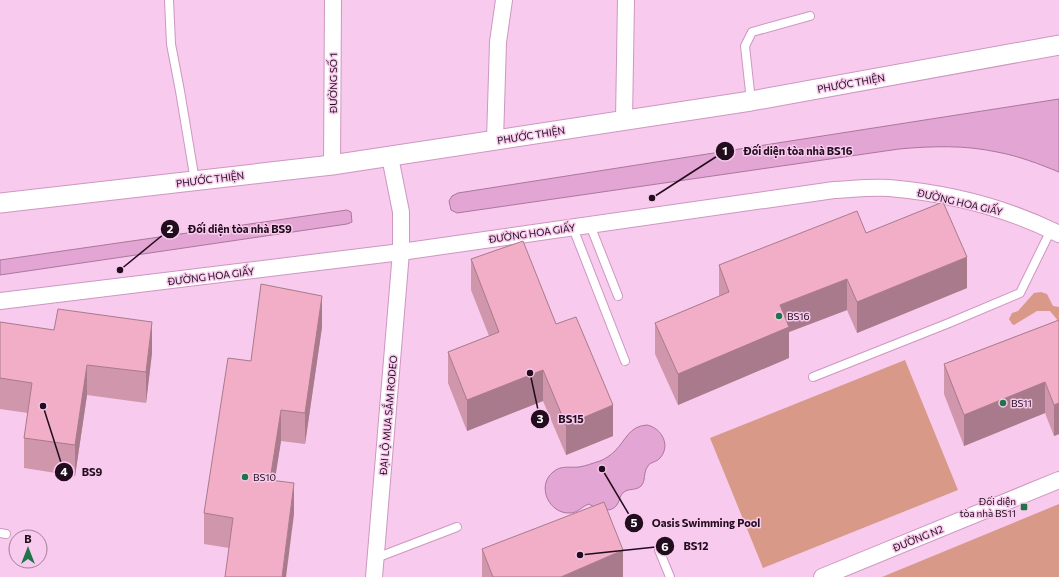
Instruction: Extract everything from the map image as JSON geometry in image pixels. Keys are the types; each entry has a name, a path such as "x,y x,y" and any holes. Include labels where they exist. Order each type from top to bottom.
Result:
{"street":[{"name":"ĐƯỜNG SỐ 1","path":"332,165 333,0"},
{"path":"495,140 498,42 504,0"},
{"path":"624,120 628,1"},
{"name":"PHƯỚC THIỆN","path":"0,203 390,157 751,101 1059,45"},
{"name":"ĐẠI LỘ MUA SẮM RODEO","path":"374,577 400,252 401,212 390,157"},
{"name":"ĐƯỜNG HOA GIẤY","path":"0,302 400,252 834,190 887,188 937,195 965,201 1023,218 1055,232"},
{"name":"ĐƯỜNG N2","path":"822,577 1059,480"}],"lane":[{"path":"169,0 171,44 195,181"},
{"path":"751,101 745,46 752,32 810,16"},
{"path":"590,225 618,296"},
{"path":"572,228 625,361"},
{"path":"812,377 950,323 1020,293 1055,232"},
{"path":"376,558 457,527"},
{"path":"660,550 670,577"}],"shaded area":[{"path":"1059,99 1059,172 1021,158 985,150 961,147 924,147 899,149 457,213 451,210 449,201 452,196 458,193"},
{"path":"347,210 351,212 352,222 347,224 0,275 0,260"},
{"path":"1041,292 1047,294 1053,306 1059,307 1059,322 1050,311 1037,311 1014,325 1012,324 1009,319 1012,313 1018,311 1034,293"},
{"path":"905,360 958,490 763,568 710,438"},
{"path":"647,425 657,430 661,434 665,443 665,448 660,458 646,468 644,482 641,486 624,492 615,507 608,510 596,508 589,504 575,512 570,513 556,509 551,504 545,491 548,478 553,472 562,468 582,467 602,460 619,447 628,434 636,428"},
{"path":"1059,504 1059,577 882,577"}],"building":[{"path":"943,202 967,257 857,302 847,279 780,305 789,327 678,374 655,323 729,292 719,265 857,211 866,233"},
{"path":"523,241 556,324 576,317 613,405 566,425 543,370 467,400 448,352 499,332 471,259"},
{"name":"BS10","path":"261,284 322,296 305,413 281,410 270,480 294,483 282,577 225,577 233,518 204,513 228,358 251,361"},
{"path":"58,309 152,322 146,372 87,365 75,445 24,438 32,383 0,378 0,322 54,330"},
{"path":"1059,320 1059,403 1054,405 1045,382 964,415 944,364"},
{"path":"604,502 623,550 561,577 493,577 482,549"}],"place":[{"name":"Đối diện tòa nhà BS16","path":"652,198"},
{"name":"Đối diện tòa nhà BS9","path":"120,270"},
{"name":"BS16","path":"779,316"},
{"name":"BS15","path":"530,373"},
{"name":"BS11","path":"1003,403"},
{"name":"BS9","path":"43,406"},
{"name":"Oasis Swimming Pool","path":"602,469"},
{"name":"BS10","path":"245,477"},
{"name":"Đối diện tòa nhà BS11","path":"1024,507"},
{"name":"BS12","path":"580,555"}]}
